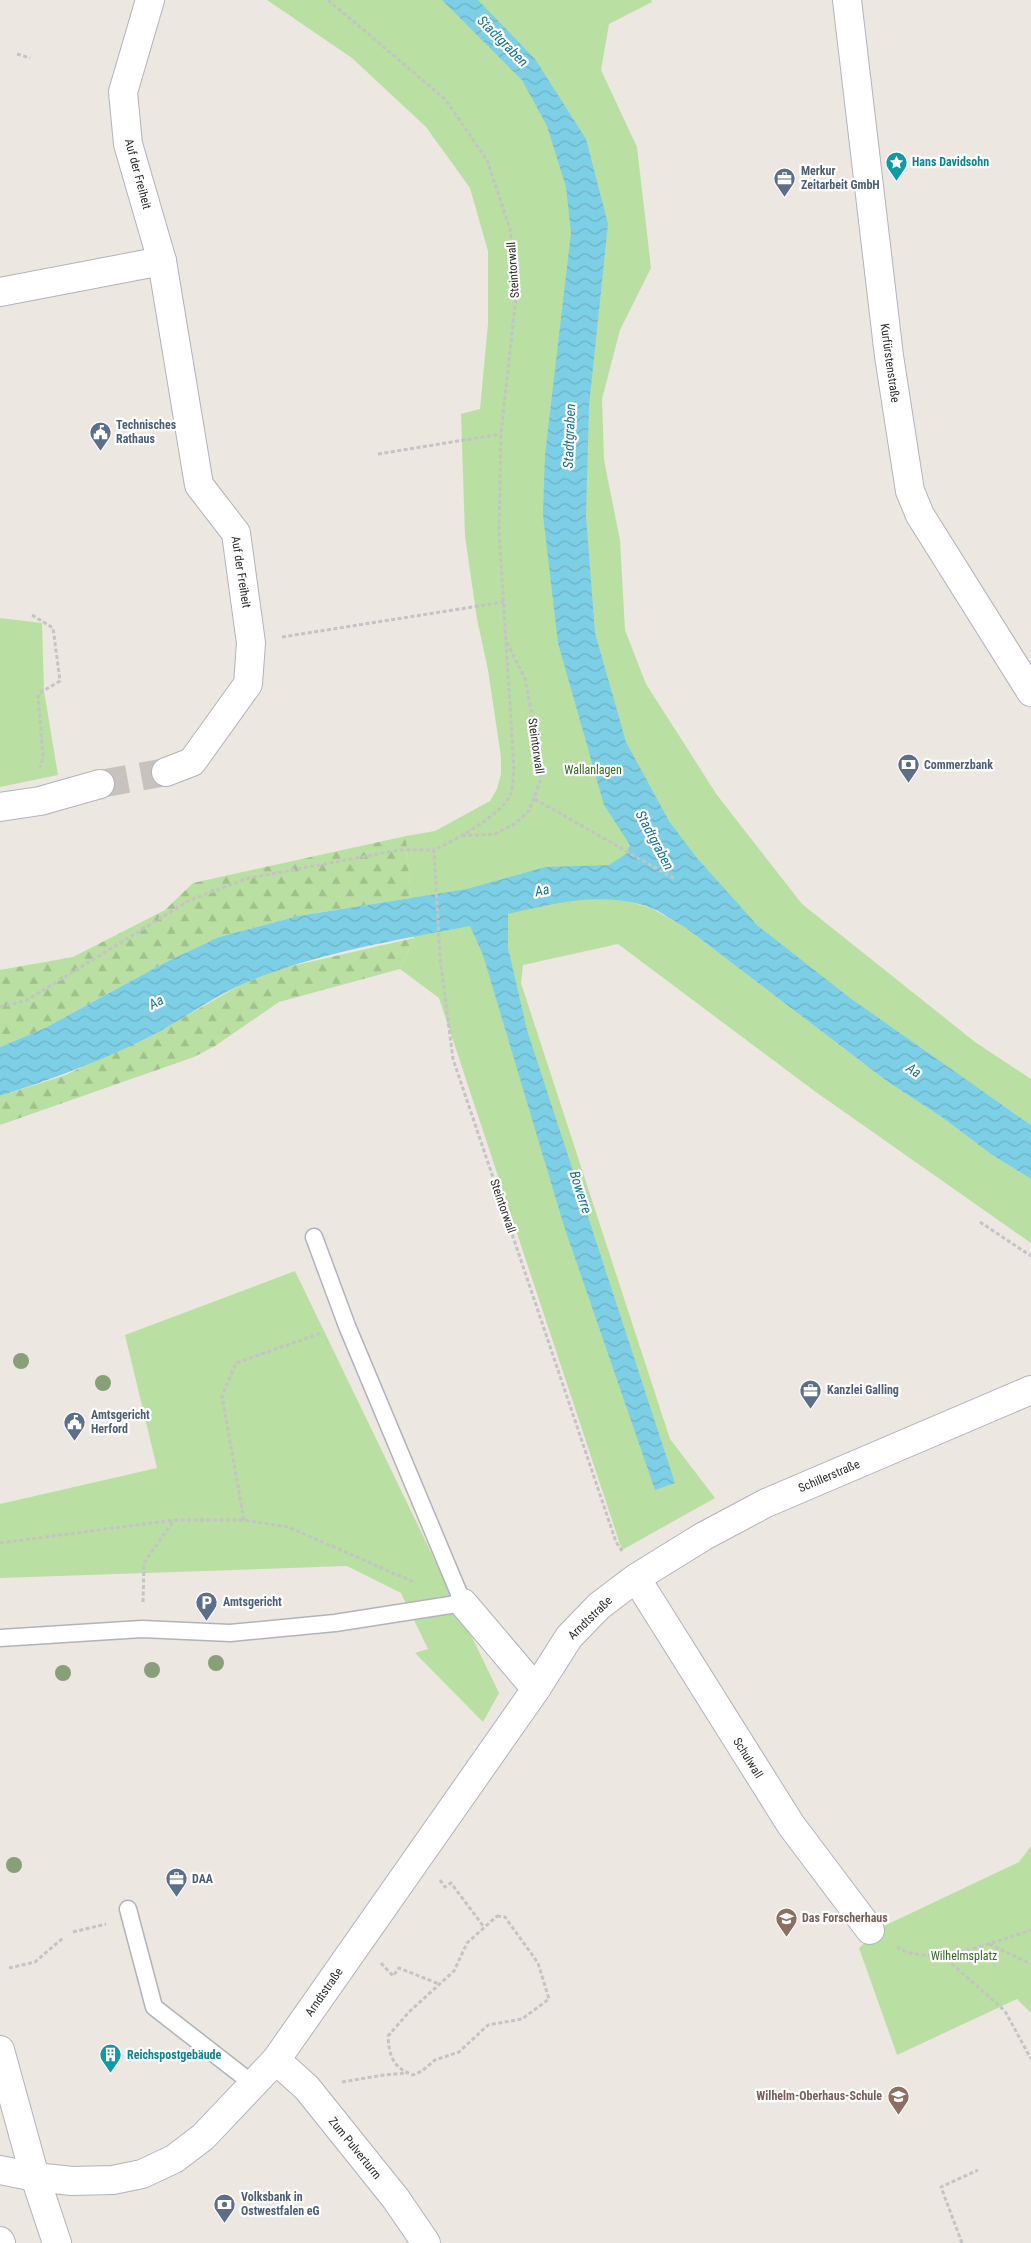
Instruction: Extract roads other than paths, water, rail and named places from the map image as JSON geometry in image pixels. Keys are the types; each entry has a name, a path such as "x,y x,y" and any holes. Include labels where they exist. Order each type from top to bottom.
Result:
{"street":[{"name":"Auf der Freiheit","path":"150,0 122,92 128,144 162,261 199,485 236,532 251,642 248,684 192,762 166,772"},
{"name":"Kurfürstenstraße","path":"847,0 888,346 910,491 920,515 1031,692"},
{"path":"0,292 162,261"},
{"path":"0,807 40,801 100,784"},
{"name":"Schillerstraße","path":"636,1578 704,1536 766,1502 1031,1390"},
{"name":"Arndtstraße","path":"0,2170 72,2182 113,2180 142,2174 174,2159 203,2137 276,2060 536,1689 569,1637 599,1606 636,1578"},
{"name":"Schulwall","path":"636,1578 791,1825 870,1930"},
{"path":"464,1603 536,1689"},
{"path":"0,2050 35,2177 57,2243"},
{"name":"Zum Pulverturm","path":"276,2060 307,2088 396,2199 426,2243"}],"lane":[{"path":"0,1638 142,1629 230,1633 335,1623 464,1603 347,1326 314,1237"},
{"path":"128,1909 154,2007 253,2084"}],"water":[{"path":"442,0 478,0 535,59 586,139 608,224 589,406 586,516 595,633 626,742 669,821 697,858 757,925 850,998 1031,1125 1031,1179 992,1155 943,1118 888,1082 686,928 649,907 631,902 596,899 578,900 508,914 508,948 527,1030 675,1483 655,1490 564,1226 483,955 470,926 325,956 269,973 208,1002 163,1030 114,1054 0,1096 0,1047 45,1028 164,963 219,937 298,916 467,889 546,867 609,865 626,854 630,845 604,805 558,643 543,515 545,455 571,233 566,187 547,126 522,80"}],"tunnel":[{"path":"100,784 166,772"}],"place":[{"name":"Hans Davidsohn","path":"896,181"},
{"name":"Merkur Zeitarbeit GmbH","path":"785,197"},
{"name":"Technisches Rathaus","path":"100,451"},
{"name":"Commerzbank","path":"908,784"},
{"name":"Kanzlei Galling","path":"811,1409"},
{"name":"Amtsgericht Herford","path":"75,1441"},
{"name":"Amtsgericht","path":"207,1621"},
{"name":"DAA","path":"176,1898"},
{"name":"Das Forscherhaus","path":"786,1937"},
{"name":"Reichspostgebäude","path":"111,2074"},
{"name":"Wilhelm-Oberhaus-Schule","path":"898,2115"},
{"name":"Volksbank in Ostwestfalen eG","path":"225,2223"}],"water label":[{"name":"Stadtgraben","path":"503,41"},
{"name":"Stadtgraben","path":"569,436"},
{"name":"Stadtgraben","path":"655,840"},
{"name":"Aa","path":"542,890"},
{"name":"Aa","path":"156,1002"},
{"name":"Aa","path":"914,1070"},
{"name":"Bowerre","path":"581,1192"}],"park label":[{"name":"Wallanlagen","path":"593,770"},
{"name":"Wilhelmsplatz","path":"964,1956"}]}
